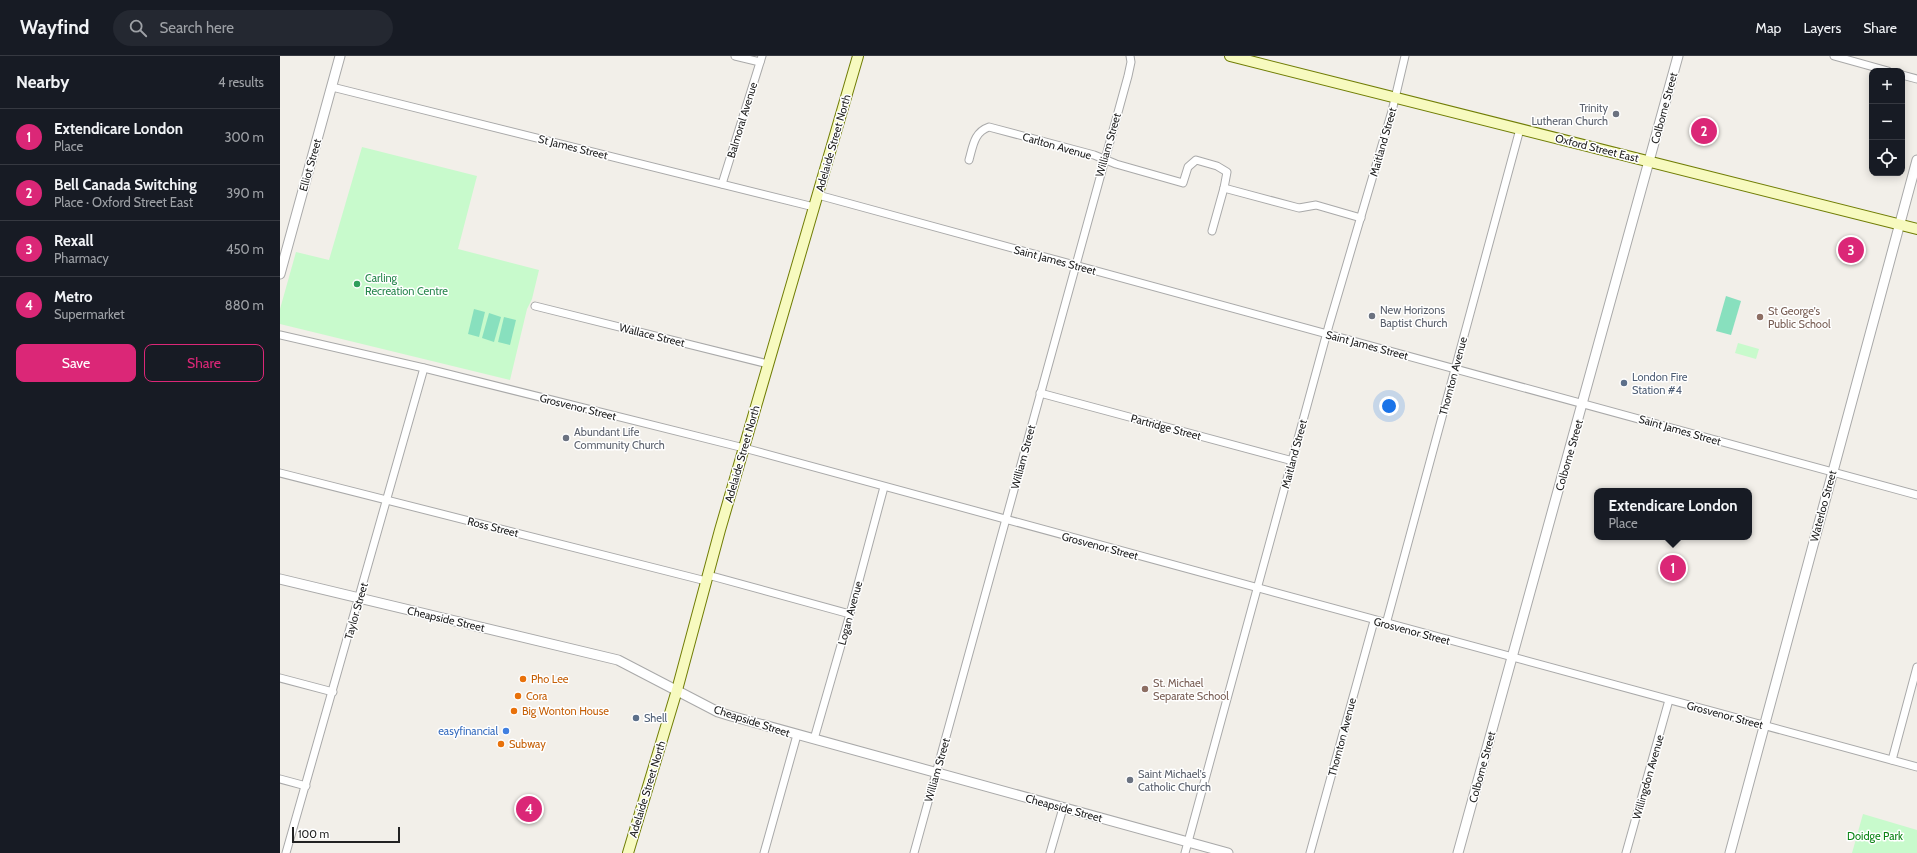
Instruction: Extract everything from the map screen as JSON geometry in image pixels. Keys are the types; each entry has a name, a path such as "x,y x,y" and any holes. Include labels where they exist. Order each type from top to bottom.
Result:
{"main road":[{"name":"Adelaide Street North","path":"628,853 858,56"},
{"name":"Oxford Street East","path":"1230,56 1917,228"}],"street":[{"name":"Elliot Street","path":"280,274 283,245 332,87 340,56"},
{"path":"735,56 761,59"},
{"name":"Maitland Street","path":"1185,853 1327,334 1395,97 1405,56"},
{"name":"Colborne Street","path":"1458,853 1678,56"},
{"path":"1834,56 1877,68"},
{"name":"William Street","path":"914,853 1133,58"},
{"name":"Balmoral Avenue","path":"722,184 761,59"},
{"path":"1905,76 1917,79"},
{"name":"St James Street","path":"332,87 814,207"},
{"name":"Carlton Avenue","path":"970,160 976,136 983,129 989,127 1094,155 1104,160 1183,183 1188,167 1196,160 1217,166 1227,172 1212,232"},
{"name":"Thornton Avenue","path":"1386,624 1520,129"},
{"name":"Waterloo Street","path":"1732,853 1764,726 1917,160"},
{"path":"1224,188 1299,208 1316,205 1361,218"},
{"name":"Saint James Street","path":"818,195 1917,495"},
{"name":"Wallace Street","path":"535,306 768,364"},
{"name":"Grosvenor Street","path":"280,335 424,368 744,448 1374,621 1917,767"},
{"name":"Taylor Street","path":"286,853 360,599 424,368"},
{"name":"Partridge Street","path":"1040,394 1293,461"},
{"name":"Ross Street","path":"280,473 850,614"},
{"name":"Logan Avenue","path":"814,739 850,614 884,487"},
{"name":"Cheapside Street","path":"280,579 618,660 718,712 1228,853"},
{"name":"Thornton Avenue","path":"1310,853 1374,621"},
{"path":"1892,760 1917,667"},
{"path":"280,678 333,692"},
{"name":"Willingdon Avenue","path":"1626,853 1669,700"},
{"path":"764,853 797,735"},
{"path":"280,779 306,786"},
{"path":"1050,853 1063,808"}],"green space":[{"path":"362,147 477,176 458,249 539,270 532,299 527,309 510,380 280,324 280,309 296,252 329,260"},
{"path":"1726,296 1741,301 1731,335 1716,331"},
{"path":"474,309 485,312 479,337 468,334"},
{"path":"489,313 501,317 494,342 482,338"},
{"path":"504,317 516,320 510,345 498,342"},
{"path":"1738,343 1759,349 1756,359 1735,353"},
{"name":"Doidge Park","path":"1863,814 1917,830 1917,853 1852,853"}],"place":[{"name":"Trinity Lutheran Church","path":"1616,114"},
{"name":"Bell Canada Switching","path":"1704,131"},
{"name":"Rexall","path":"1851,250"},
{"name":"Carling Recreation Centre","path":"357,284"},
{"name":"New Horizons Baptist Church","path":"1372,316"},
{"name":"St George's Public School","path":"1760,317"},
{"name":"London Fire Station #4","path":"1624,383"},
{"name":"Abundant Life Community Church","path":"566,438"},
{"name":"Extendicare London","path":"1673,568"},
{"name":"Pho Lee","path":"523,679"},
{"name":"St. Michael Separate School","path":"1145,689"},
{"name":"Cora","path":"518,696"},
{"name":"Big Wonton House","path":"514,711"},
{"name":"Shell","path":"636,718"},
{"name":"easyfinancial","path":"506,731"},
{"name":"Subway","path":"501,744"},
{"name":"Saint Michael's Catholic Church","path":"1130,780"},
{"name":"Metro","path":"529,809"}]}
